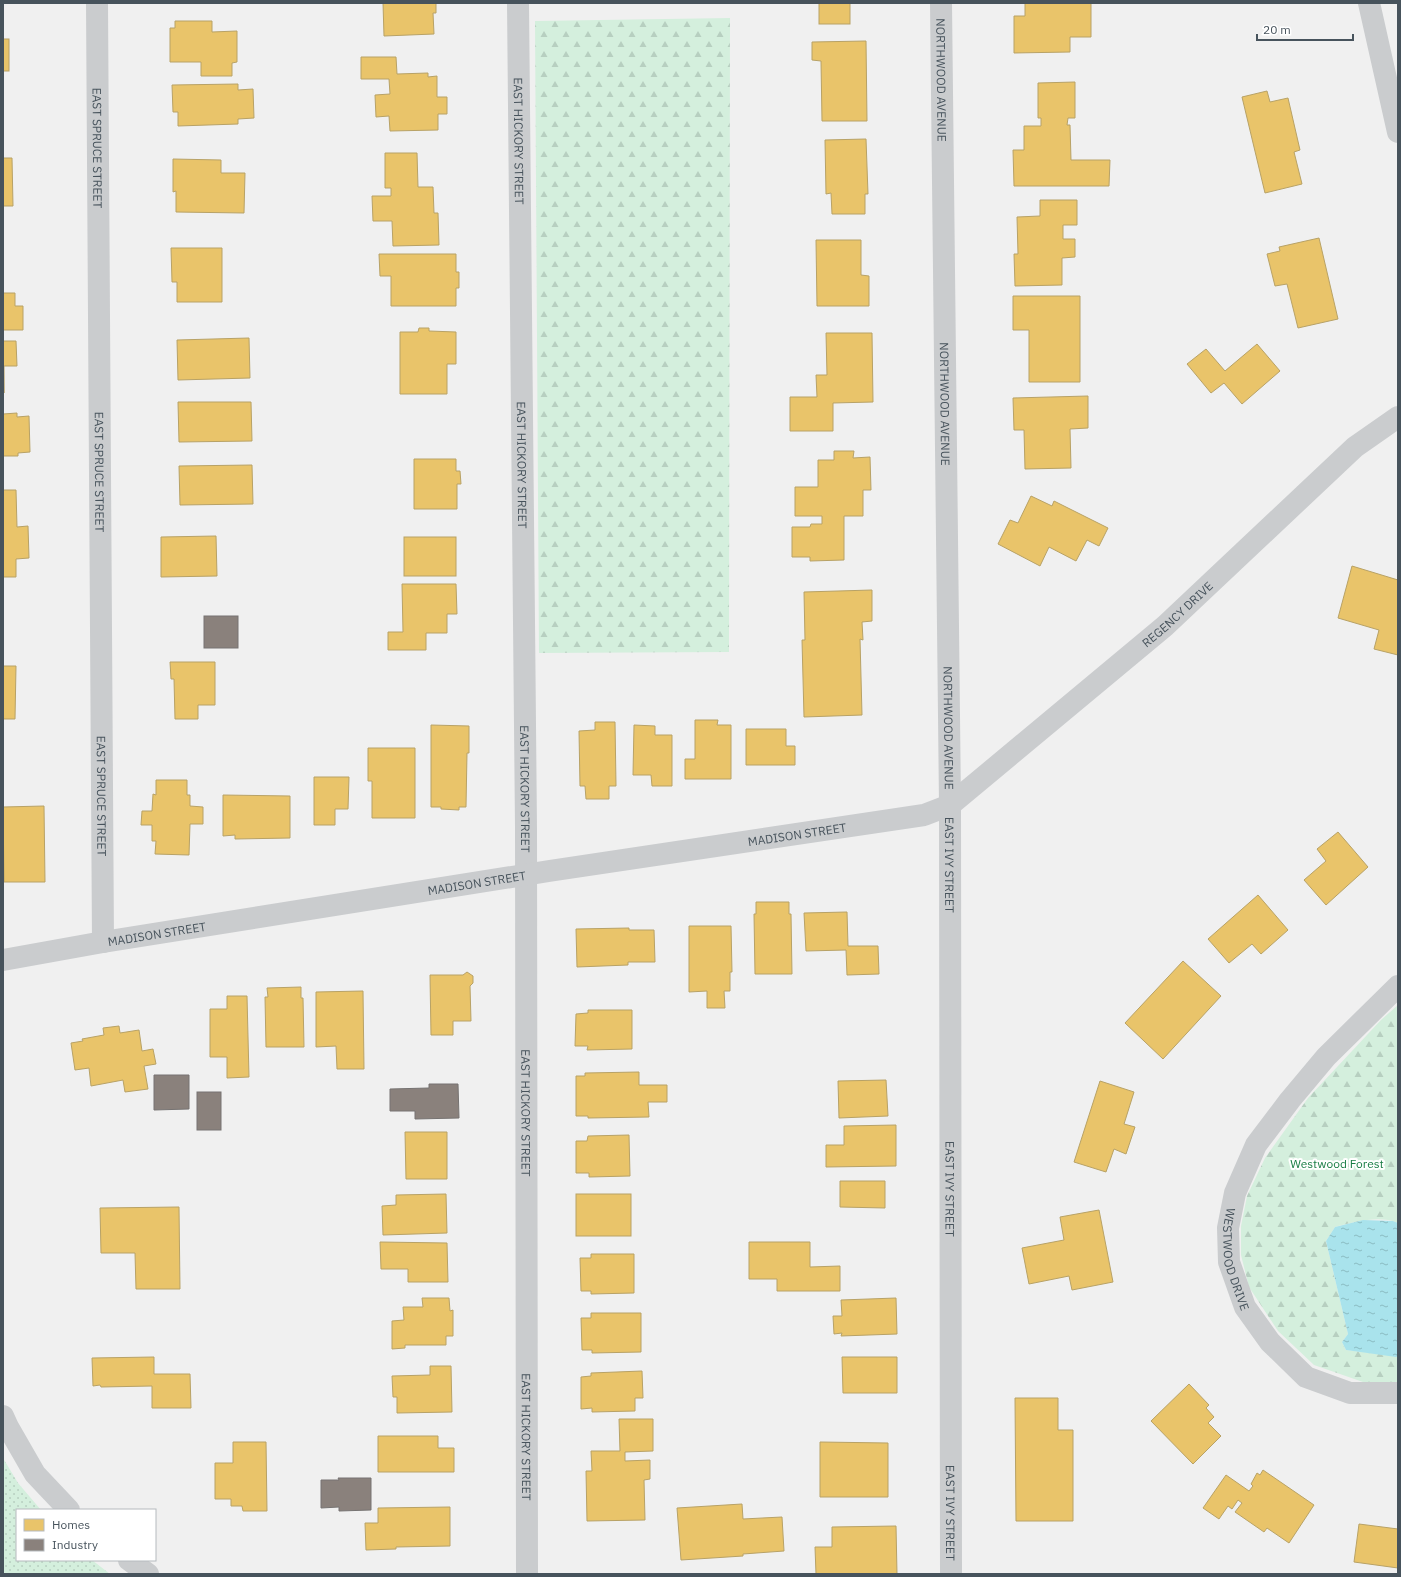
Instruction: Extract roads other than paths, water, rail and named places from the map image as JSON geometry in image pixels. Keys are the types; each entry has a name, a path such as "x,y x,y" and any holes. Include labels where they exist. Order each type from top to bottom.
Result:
{"street":[{"name":"EAST SPRUCE STREET","path":"97,3 103,942"},
{"name":"EAST HICKORY STREET","path":"518,3 526,875 527,1574"},
{"name":"NORTHWOOD AVENUE","path":"941,3 950,805"},
{"path":"1369,3 1398,132"},
{"name":"REGENCY DRIVE","path":"950,805 1165,626 1356,447 1398,417"},
{"name":"MADISON STREET","path":"3,960 103,942 526,875 924,815 950,805"},
{"name":"EAST IVY STREET","path":"950,805 951,1574"},
{"name":"WESTWOOD DRIVE","path":"1398,986 1326,1057 1290,1100 1256,1145 1235,1193 1228,1234 1229,1262 1245,1307 1270,1342 1306,1377 1350,1393 1398,1393"},
{"path":"3,1416 35,1474 68,1509"},
{"path":"129,1561 148,1574"}],"water":[{"path":"1363,1220 1393,1221 1398,1223 1398,1356 1396,1357 1346,1350 1342,1342 1348,1334 1326,1241 1335,1227"}],"park label":[{"name":"Westwood Forest","path":"1337,1163"}]}
